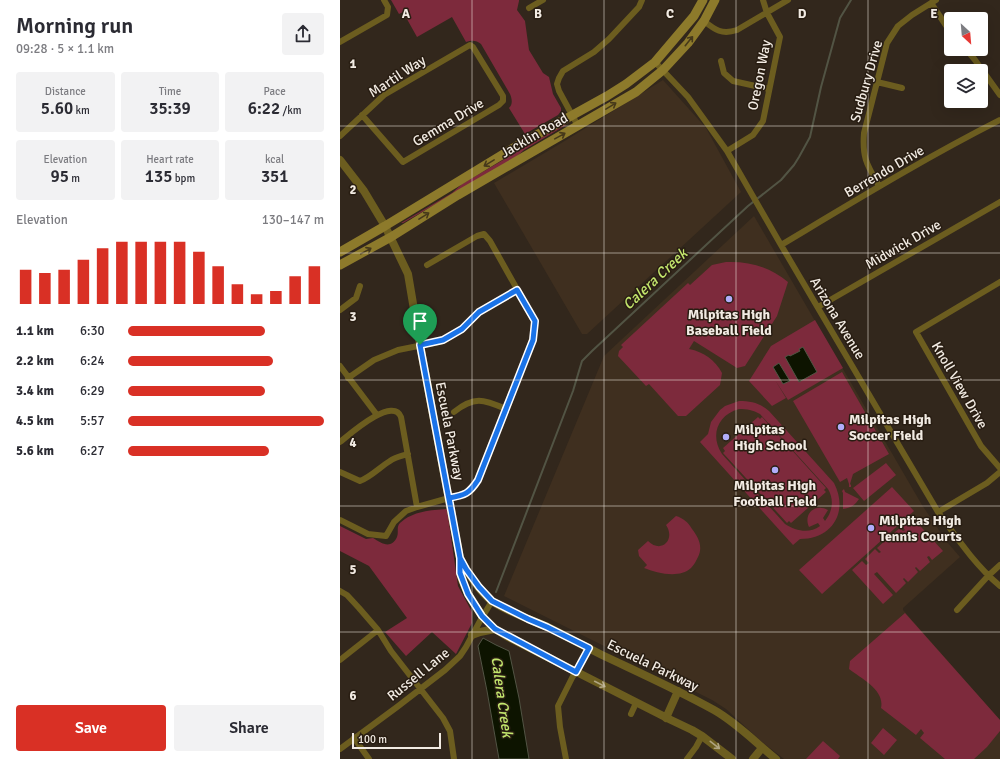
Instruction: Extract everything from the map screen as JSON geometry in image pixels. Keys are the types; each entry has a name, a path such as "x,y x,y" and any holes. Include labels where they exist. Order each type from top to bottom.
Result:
{"main road":[{"name":"Jacklin Road","path":"340,252 515,147 613,92 655,62 694,16 703,0"},
{"name":"Jacklin Road","path":"340,265 391,237 458,195 636,92 663,70 688,42 704,21 715,0"}],"street":[{"path":"340,42 387,15 388,6 384,0"},
{"path":"529,8 543,0"},
{"path":"578,126 571,116 559,91 557,84 559,78 563,72 594,52 609,40 639,7 642,0"},
{"name":"Oregon Way","path":"728,151 753,135 763,121 780,37 767,13 763,0"},
{"path":"704,21 712,28 722,33 730,33 788,0"},
{"path":"934,1 944,20"},
{"name":"Sudbury Drive","path":"879,186 868,165 863,145 864,132 887,43 898,26 912,14 934,1"},
{"name":"Martil Way","path":"340,136 384,95 460,50 470,45 473,47"},
{"name":"Gemma Drive","path":"362,115 403,162 499,105 503,101 503,96 473,47"},
{"path":"972,56 1000,95"},
{"path":"721,61 724,73 733,81 769,89"},
{"name":"Arizona Avenue","path":"655,62 688,97 728,151 781,245 938,512 966,550 988,576 1000,586"},
{"path":"877,82 902,88"},
{"name":"Berrendo Drive","path":"781,245 879,186 1000,120"},
{"name":"Escuela Parkway","path":"340,160 364,191 385,226 408,274 460,558 460,573 468,594 482,616 495,629 636,703 692,730 732,759"},
{"name":"Midwick Drive","path":"818,307 1000,202"},
{"path":"340,520 368,534 386,536 394,522 406,511 417,506 463,495 471,490 478,480 533,340 535,321 490,241 484,234 476,236 427,265"},
{"name":"Knoll View Drive","path":"1000,282 916,332 981,446 1000,468"},
{"path":"340,310 356,298 360,286"},
{"path":"348,378 374,360 398,350 443,340 462,329 479,312 517,290"},
{"path":"340,366 377,415"},
{"path":"454,412 462,406 474,401 483,400 506,409"},
{"path":"340,442 377,415 386,411 394,410 400,413 417,506"},
{"path":"340,472 360,481 391,460 408,454"},
{"path":"938,512 987,483 1000,472"},
{"name":"Escuela Parkway","path":"460,558 479,587 492,601 678,691 715,711 734,723 776,759"},
{"path":"957,610 1000,565"},
{"path":"340,591 347,595 378,630 391,651 443,718 450,731 454,759"},
{"name":"Russell Lane","path":"340,749 445,670 460,656 492,601"},
{"path":"472,635 495,629"},
{"path":"340,660 378,630"},
{"path":"566,759 558,706 589,648"},
{"path":"666,718 678,691"},
{"path":"631,714 636,703"},
{"path":"687,759 702,736"},
{"path":"354,738 369,759"},
{"path":"753,759 762,748"}],"shaded area":[{"path":"391,0 519,0 517,10 525,21 529,50 543,73 549,77 553,94 561,108 561,111 558,115 525,134 509,108 512,101 510,94 481,44 474,41 466,42 452,17 417,37 403,12 399,14"},
{"path":"663,80 706,128 741,192 587,334 582,334 494,183"},
{"path":"565,124 566,125 524,150 515,158 401,223 452,193 462,184"},
{"name":"Milpitas High School","path":"754,216 922,505 947,542 960,557 903,608 903,610 1000,720 1000,759 784,759 762,742 726,709 712,700 504,596 604,356"},
{"path":"726,262 759,266 774,272 788,282 777,316 745,366 737,368 694,341 689,349 704,354 716,364 722,373 720,385 686,416 678,416 649,384 646,386 618,356 619,351 623,347 621,345 688,283 690,285 712,265"},
{"path":"815,320 843,368 788,400 775,380 786,398 772,406 749,381 771,346"},
{"name":"Milpitas High Soccer Field","path":"842,372 889,454 853,474 850,484 851,487 849,487 847,478 840,482 793,401"},
{"path":"743,401 755,403 766,408 834,483 840,504 835,522 829,529 811,538 800,539 793,545 700,442 708,434 711,422 725,406","holes":["739,409 760,414 828,489 832,501 828,517 825,521 823,518 828,510 819,508 811,511 808,518 809,527 818,523 820,526 811,530 802,531 785,524 722,454 716,440 718,427 725,416"]},
{"name":"Milpitas High Football Field","path":"758,417 760,419 762,417 826,488 824,490 826,492 791,523 789,521 787,523 723,453 725,451 723,448"},
{"path":"886,463 896,475 864,501 853,488"},
{"name":"Milpitas High Tennis Courts","path":"892,487 914,511 822,594 799,570"},
{"path":"844,489 845,492 859,499 852,506 843,509 842,491"},
{"path":"447,509 458,586 472,612 472,623 456,654 432,632 406,656 385,632 407,618 369,566 340,551 340,526 366,539 373,538 389,544 395,541 398,535 399,525 405,519 422,512"},
{"path":"676,516 687,522 698,539 700,550 695,563 686,571 674,574 655,572 644,568 647,565 639,556 638,550 648,541 653,545 658,546 666,544 669,531 666,525"},
{"path":"912,517 943,551 932,560 929,556 927,557 930,562 920,571 916,567 915,568 918,572 908,582 904,578 903,579 906,583 896,593 877,572 874,574 893,595 883,604 852,570 862,561 866,565 869,563 865,559 875,549 879,553 881,552 877,548 888,538 891,542 893,541 889,537 900,528 903,531 905,530 902,526"},
{"path":"905,613 1000,720 1000,731 987,747 974,759 945,759 920,738 924,733 921,729 916,735 881,708 880,696 876,690 849,669 850,661"},
{"path":"883,728 897,740 884,755 871,743"},
{"path":"823,741 840,756 838,759 806,759"}],"water":[{"path":"803,347 817,372 799,382 785,357 800,351 799,349"},
{"path":"779,363 790,381 783,384 773,367"},
{"path":"483,638 509,651 519,698 529,759 499,759 478,646"}],"waterway":[{"name":"Calera Creek","path":"496,592 573,391 582,361 748,206 781,180 794,165 810,137 821,87 840,18 851,0"}],"place":[{"name":"Milpitas High Baseball Field","path":"729,299"},
{"name":"Milpitas High Soccer Field","path":"841,427"},
{"name":"Milpitas High School","path":"726,437"},
{"name":"Milpitas High Football Field","path":"775,470"},
{"name":"Milpitas High Tennis Courts","path":"871,528"}],"route":[{"path":"420,345 443,340 462,329 479,312 517,290 535,321 533,340 478,480 468,493 449,498 460,558 460,573 468,594 482,616 495,629 506,636 576,672 589,648 492,601 479,587 460,558 420,345"}]}
